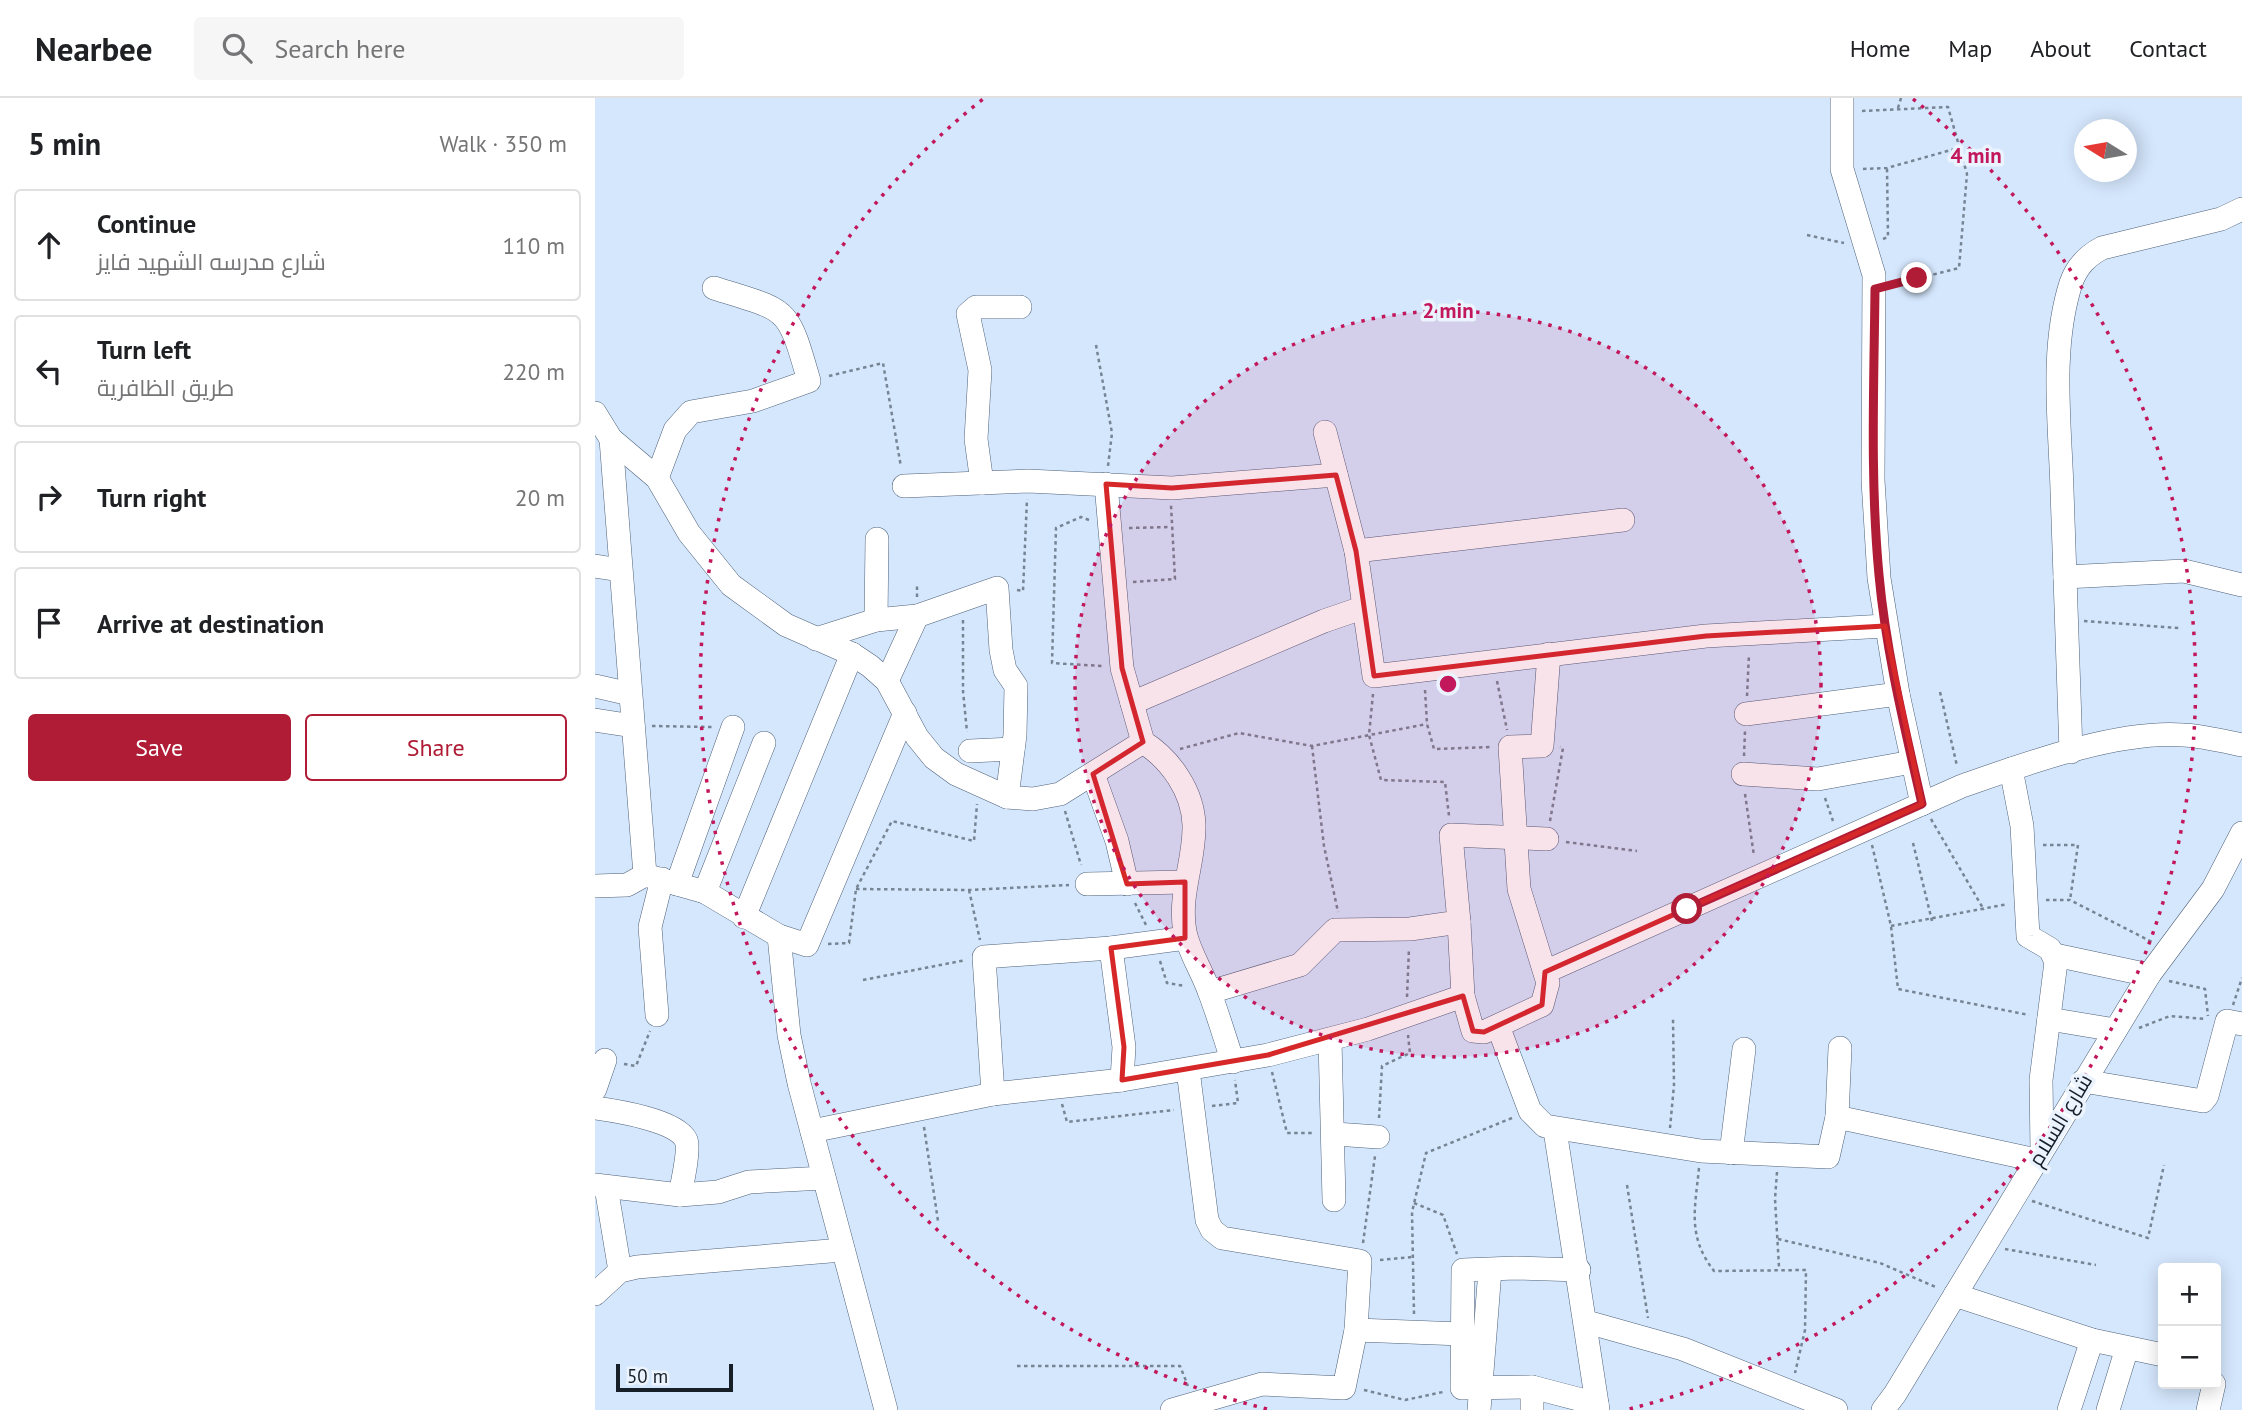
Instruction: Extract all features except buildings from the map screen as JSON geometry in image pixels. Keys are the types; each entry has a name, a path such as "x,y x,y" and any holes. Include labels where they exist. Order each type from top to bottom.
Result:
{"street":[{"path":"1841,105 1842,169 1852,209 1868,248 1875,289 1873,480 1878,566 1885,626 1922,804"},
{"path":"2071,752 2059,358 2063,320 2078,268 2089,255 2111,245 2221,219 2242,209"},
{"path":"656,478 675,430 691,412 753,401 809,381 786,316 769,305 714,288"},
{"path":"982,483 976,439 980,370 969,330 968,314 976,307 1020,307"},
{"path":"595,413 611,439 656,478 689,533 731,585 786,625 852,654 887,681 917,737 934,758 979,787 1006,797 1033,799 1060,794 1093,774 1152,748"},
{"path":"1325,432 1356,551 1362,608 1374,676 1749,633 1885,626"},
{"path":"611,439 605,499 620,570 632,726 661,879"},
{"path":"904,485 1028,481 1172,488 1336,475"},
{"path":"1106,484 1122,668 1132,703 1152,748 1183,786 1194,826 1183,903 1186,938 1210,992 1233,1062"},
{"path":"1356,551 1623,520"},
{"path":"876,620 877,539"},
{"path":"595,566 620,570"},
{"path":"2065,577 2184,572 2242,585"},
{"path":"816,639 876,620 917,615 997,589 1001,650 1005,670 1016,684 1013,749 1006,797"},
{"path":"1132,703 1324,621 1362,608"},
{"path":"887,681 917,615"},
{"path":"744,917 852,654"},
{"path":"1547,839 1516,838 1451,835 1463,996 1473,1031 1478,1033 1542,1005 1547,995 1545,972 1519,889 1516,838 1510,747 1542,746 1549,654"},
{"path":"595,686 630,694"},
{"path":"1746,714 1898,694"},
{"path":"595,886 627,885 661,879 705,892 779,936 807,945 905,713"},
{"path":"595,720 632,726"},
{"path":"657,1015 650,927 661,879 733,727"},
{"path":"1545,972 1962,786 2011,769 2071,752 2153,735 2182,734 2242,745"},
{"path":"705,892 764,743"},
{"path":"970,751 1013,749"},
{"path":"1743,774 1818,779 1912,762"},
{"path":"2011,769 2023,845 2028,936 2055,955 2149,975"},
{"path":"1093,774 1117,841 1126,884"},
{"name":"شارع السلام","path":"1883,1410 2149,975 2213,890 2242,833"},
{"path":"1087,884 1185,882"},
{"path":"1210,992 1300,965 1315,953 1329,933 1341,928 1411,929 1459,922"},
{"path":"779,936 789,1035 885,1410"},
{"path":"993,1094 984,957 1111,948 1186,938"},
{"path":"1111,948 1124,1047 1122,1080"},
{"path":"1837,1117 2039,1155 2041,1080 2055,955"},
{"path":"812,1131 993,1094 1122,1080 1268,1055 1330,1040 1463,996"},
{"path":"2049,1019 2115,1030"},
{"path":"2083,1081 2203,1101 2207,1097 2234,1022"},
{"path":"1498,1026 1530,1111 1536,1120 1555,1130 1668,1147 1731,1153 1828,1157 1837,1117 1840,1048"},
{"path":"1330,1040 1335,1134 1334,1200"},
{"path":"1731,1153 1744,1049"},
{"path":"595,1089 605,1060"},
{"path":"1172,1410 1262,1384 1343,1388 1356,1330 1360,1261 1222,1238 1215,1233 1207,1220 1188,1070"},
{"path":"595,1108 637,1115 682,1136 687,1146 680,1195"},
{"path":"1472,1387 1532,1387 1597,1407 1587,1322 1555,1130"},
{"path":"1335,1134 1378,1138"},
{"path":"620,1271 601,1186 680,1195 718,1192 749,1182 824,1178"},
{"path":"595,1294 620,1271 637,1267 842,1250"},
{"path":"1479,1410 1462,1334 1463,1270 1579,1270"},
{"path":"1472,1387 1490,1270"},
{"path":"1955,1295 2092,1340 2158,1353"},
{"path":"1587,1322 1651,1339 1836,1410"},
{"path":"1356,1330 1462,1334"},
{"path":"2069,1410 2092,1340"},
{"path":"2108,1410 2127,1348"},
{"path":"1532,1387 1532,1410"},
{"path":"2207,1410 2213,1389"}],"path":[{"path":"1898,108 1901,98"},
{"path":"1841,105 1948,107 1967,174 1959,268 1875,289"},
{"path":"1842,169 1887,168 1958,148"},
{"path":"1807,235 1868,248 1888,237 1887,168"},
{"path":"1096,345 1112,433 1106,484"},
{"path":"809,381 883,363 904,485"},
{"path":"997,589 1023,591 1028,481"},
{"path":"1115,583 1175,579 1171,527 1110,529 1081,517 1056,528 1052,663 1122,668"},
{"path":"963,599 963,691 970,751"},
{"path":"2067,620 2179,628"},
{"path":"1749,633 1743,774 1746,813 1758,878"},
{"path":"1424,671 1427,724 1434,749 1510,747 1493,661"},
{"path":"1374,676 1369,735 1381,780 1445,782 1451,835"},
{"path":"1940,692 1962,786"},
{"path":"1152,748 1239,733 1312,746 1427,724"},
{"path":"632,726 733,727"},
{"path":"1312,746 1324,846 1341,928"},
{"path":"1542,746 1563,747 1547,839 1637,851"},
{"path":"1818,779 1840,841"},
{"path":"807,945 849,943 856,889 892,821 974,841 979,787"},
{"path":"856,889 969,890 1087,884 1060,794"},
{"path":"1922,804 1984,910"},
{"path":"1867,829 1891,926 1898,989 2049,1019"},
{"path":"1913,843 1932,920"},
{"path":"2023,845 2078,845 2070,900"},
{"path":"1126,884 1154,943 1167,983 1210,992"},
{"path":"863,980 984,957 969,890"},
{"path":"1891,926 2026,900 2070,900 2167,950"},
{"path":"1406,1017 1411,929"},
{"path":"2115,1030 2132,1031 2170,1016 2209,1020 2205,989 2149,975"},
{"path":"2234,1022 2242,978"},
{"path":"605,1060 636,1066 657,1015"},
{"path":"1668,1147 1674,1085 1673,1019"},
{"path":"1410,1053 1381,1066 1378,1138 1360,1261 1412,1257"},
{"path":"1268,1055 1287,1133 1335,1134"},
{"path":"1058,1087 1067,1122 1238,1103 1233,1062"},
{"path":"921,1107 938,1221"},
{"path":"1414,1332 1413,1203 1426,1153 1530,1111"},
{"path":"1702,1151 1694,1217 1700,1252 1714,1271 1779,1268 1806,1270 1805,1330 1791,1392"},
{"path":"1779,1155 1775,1199 1779,1268"},
{"path":"2014,1195 2148,1238 2164,1165"},
{"path":"1627,1185 1651,1339"},
{"path":"1413,1203 1443,1215 1463,1270"},
{"path":"1778,1239 1880,1263 1955,1295"},
{"path":"1984,1245 2096,1265"},
{"path":"1017,1366 1180,1366 1196,1405"},
{"path":"1343,1388 1367,1390 1405,1400 1472,1387"}],"highlighted area":[{"path":"1336,475 1356,551 1374,676 1706,636 1885,626 1922,804 1545,972 1542,1005 1484,1032 1473,1031 1463,996 1268,1055 1122,1080 1124,1047 1111,948 1185,938 1185,882 1127,884 1093,774 1143,742 1122,668 1106,484 1172,488"}],"route":[{"path":"1687,909 1922,804 1885,626 1873,480 1875,289 1917,278"}]}
